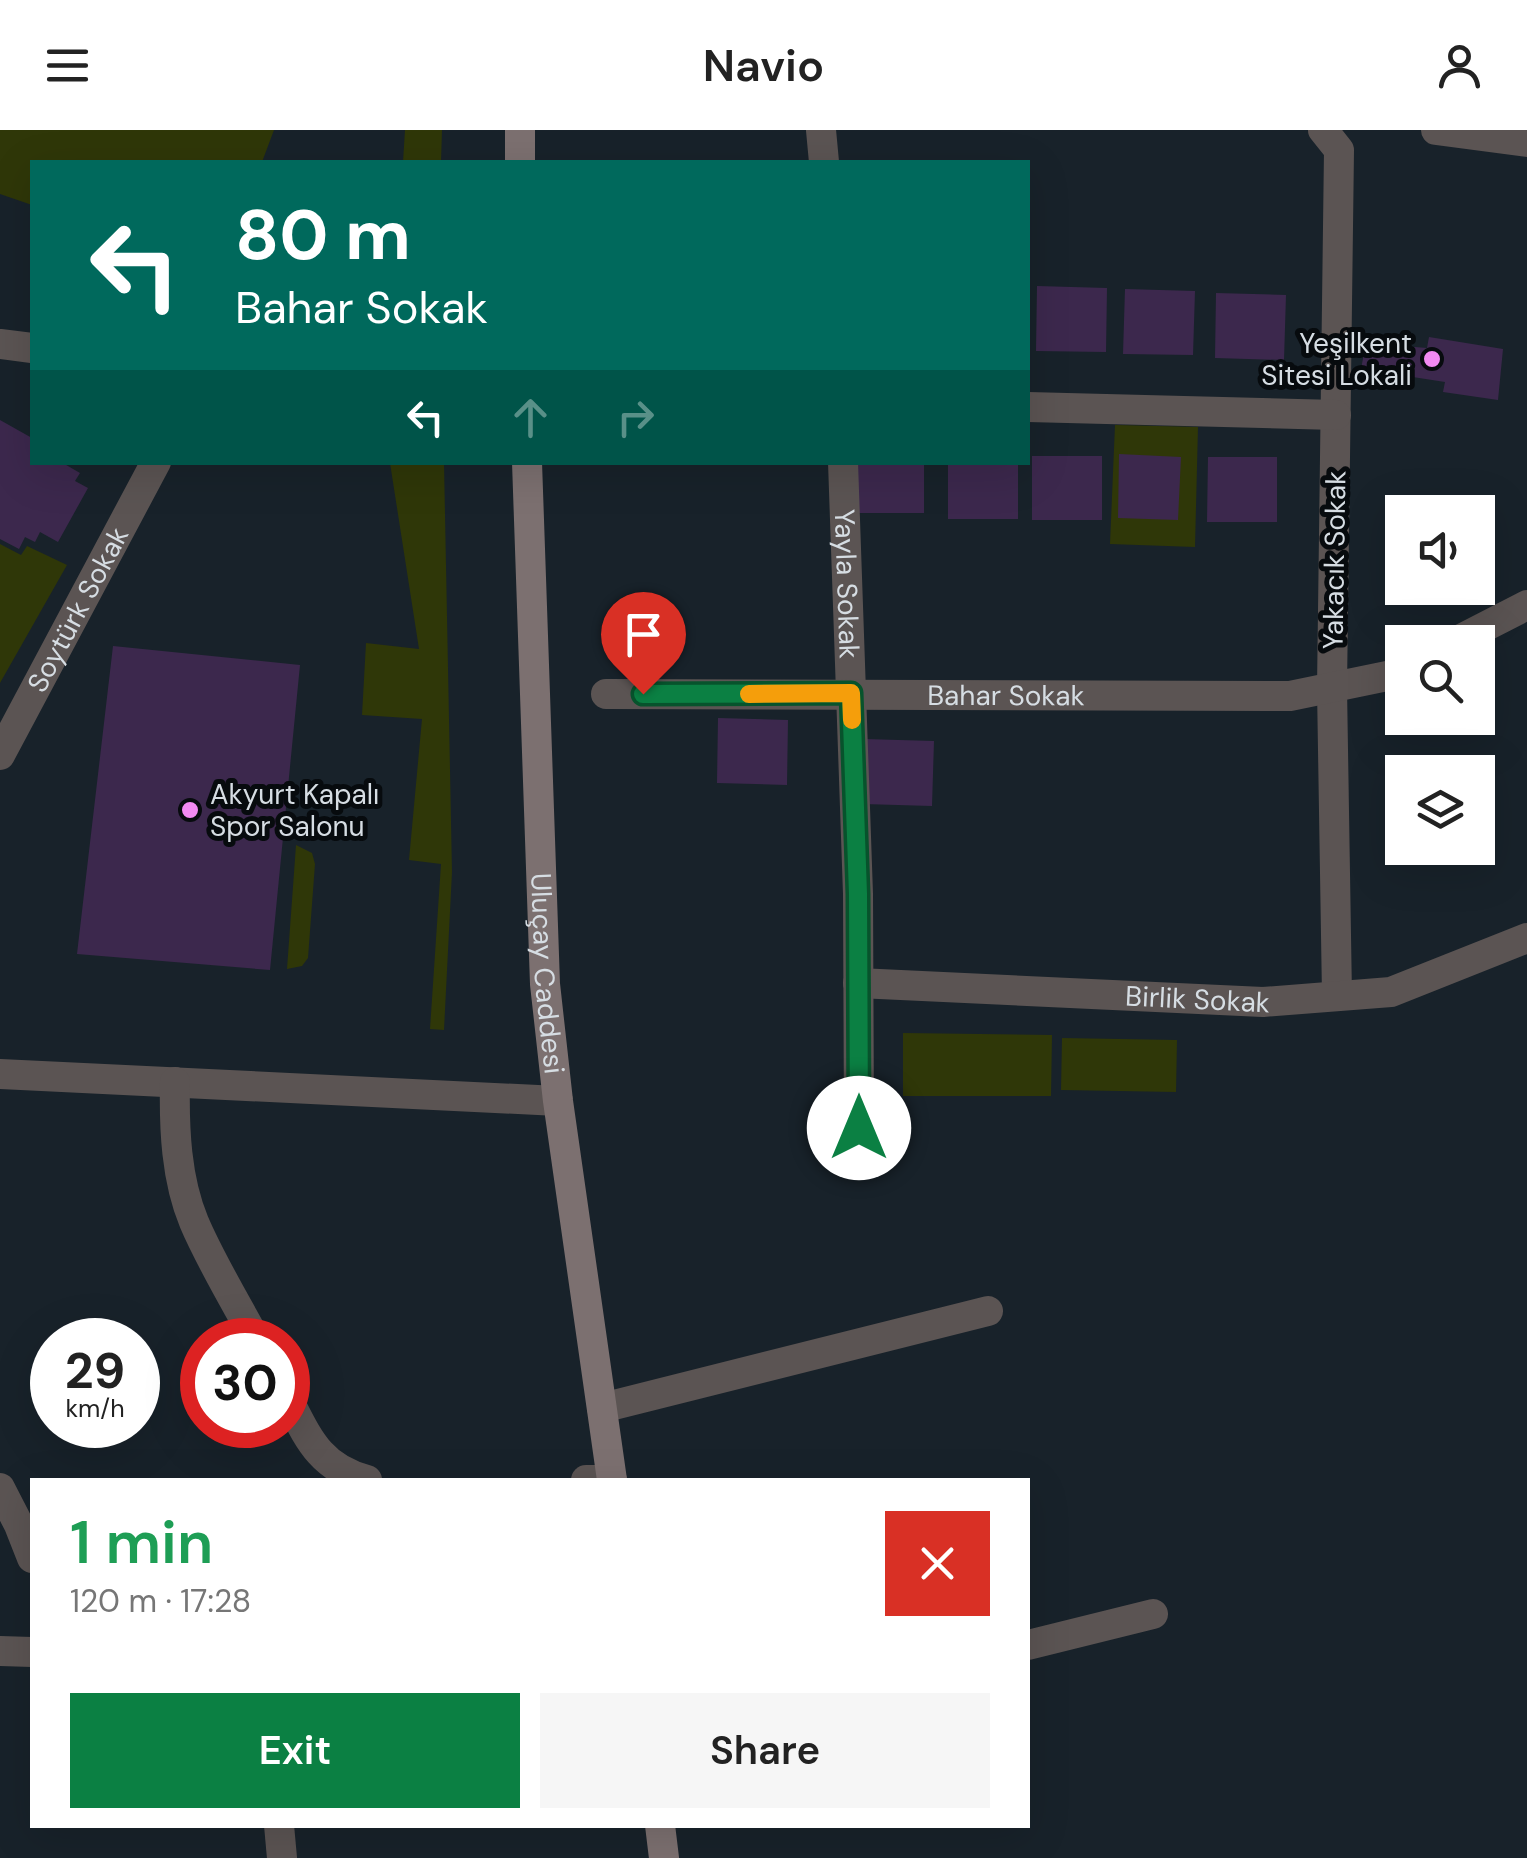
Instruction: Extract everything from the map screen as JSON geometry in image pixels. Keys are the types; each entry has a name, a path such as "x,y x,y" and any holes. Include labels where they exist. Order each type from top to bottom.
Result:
{"street":[{"path":"520,130 520,160"},
{"path":"821,130 824,160"},
{"name":"Yakacık Sokak","path":"1323,130 1339,150 1332,688 1337,996"},
{"path":"1436,130 1527,142"},
{"path":"0,344 30,348"},
{"path":"1030,407 1336,415"},
{"name":"Soytürk Sokak","path":"0,755 154,465"},
{"name":"Uluçay Caddesi","path":"527,465 544,984 612,1478"},
{"name":"Yayla Sokak","path":"843,465 859,1128"},
{"path":"1488,625 1527,605"},
{"name":"Bahar Sokak","path":"606,694 1290,696 1385,677"},
{"name":"Birlik Sokak","path":"858,983 1263,1002 1391,992 1527,938"},
{"path":"0,1074 558,1101"},
{"path":"175,1082 176,1140 193,1220 244,1318"},
{"path":"602,1408 988,1311"},
{"path":"310,1442 321,1471 340,1470 362,1478"},
{"path":"0,1488 30,1552"},
{"path":"1030,1645 1153,1614"},
{"path":"0,1650 30,1652"},
{"path":"280,1828 282,1858"},
{"path":"660,1828 664,1858"}],"green space":[{"path":"0,130 274,130 263,160 30,160 30,204 0,194"},
{"path":"405,130 442,130 441,160 403,160"},
{"path":"1115,425 1198,427 1195,547 1110,544"},
{"path":"390,465 444,465 452,872 444,1030 430,1029 441,864 409,860 422,719 362,715 366,643 419,649"},
{"path":"0,544 21,555 27,546 67,565 0,683"},
{"path":"296,845 312,853 315,864 308,958 302,966 287,969"},
{"path":"903,1033 1052,1035 1051,1096 903,1096"},
{"path":"1062,1038 1177,1040 1176,1092 1061,1090"}],"building":[{"path":"1037,286 1107,288 1106,352 1036,351"},
{"path":"1125,289 1195,291 1193,355 1123,354"},
{"path":"1216,293 1286,295 1284,360 1215,358"},
{"name":"Yeşilkent Sitesi Lokali","path":"1429,337 1503,349 1498,400 1443,392 1445,382 1361,369 1366,343 1427,348"},
{"path":"0,420 30,437 30,465 66,465 80,473 75,481 88,488 58,542 40,532 35,542 25,537 19,549 0,539"},
{"path":"1119,454 1181,457 1178,520 1118,518"},
{"path":"1032,456 1102,456 1102,520 1032,520"},
{"path":"1208,457 1277,457 1277,522 1207,522"},
{"path":"854,465 924,465 924,513 855,513"},
{"path":"948,465 1018,465 1018,519 948,519"},
{"name":"Akyurt Kapalı Spor Salonu","path":"113,646 300,665 270,970 77,954"},
{"path":"718,718 788,720 787,785 717,783"},
{"path":"864,739 934,741 932,806 863,804"}],"slow traffic":[{"path":"749,694 851,693 852,720"}],"place":[{"name":"Yeşilkent Sitesi Lokali","path":"1432,359"},
{"name":"Akyurt Kapalı Spor Salonu","path":"190,810"}],"route":[{"path":"643,694 851,693 858,894 859,1128"}]}
